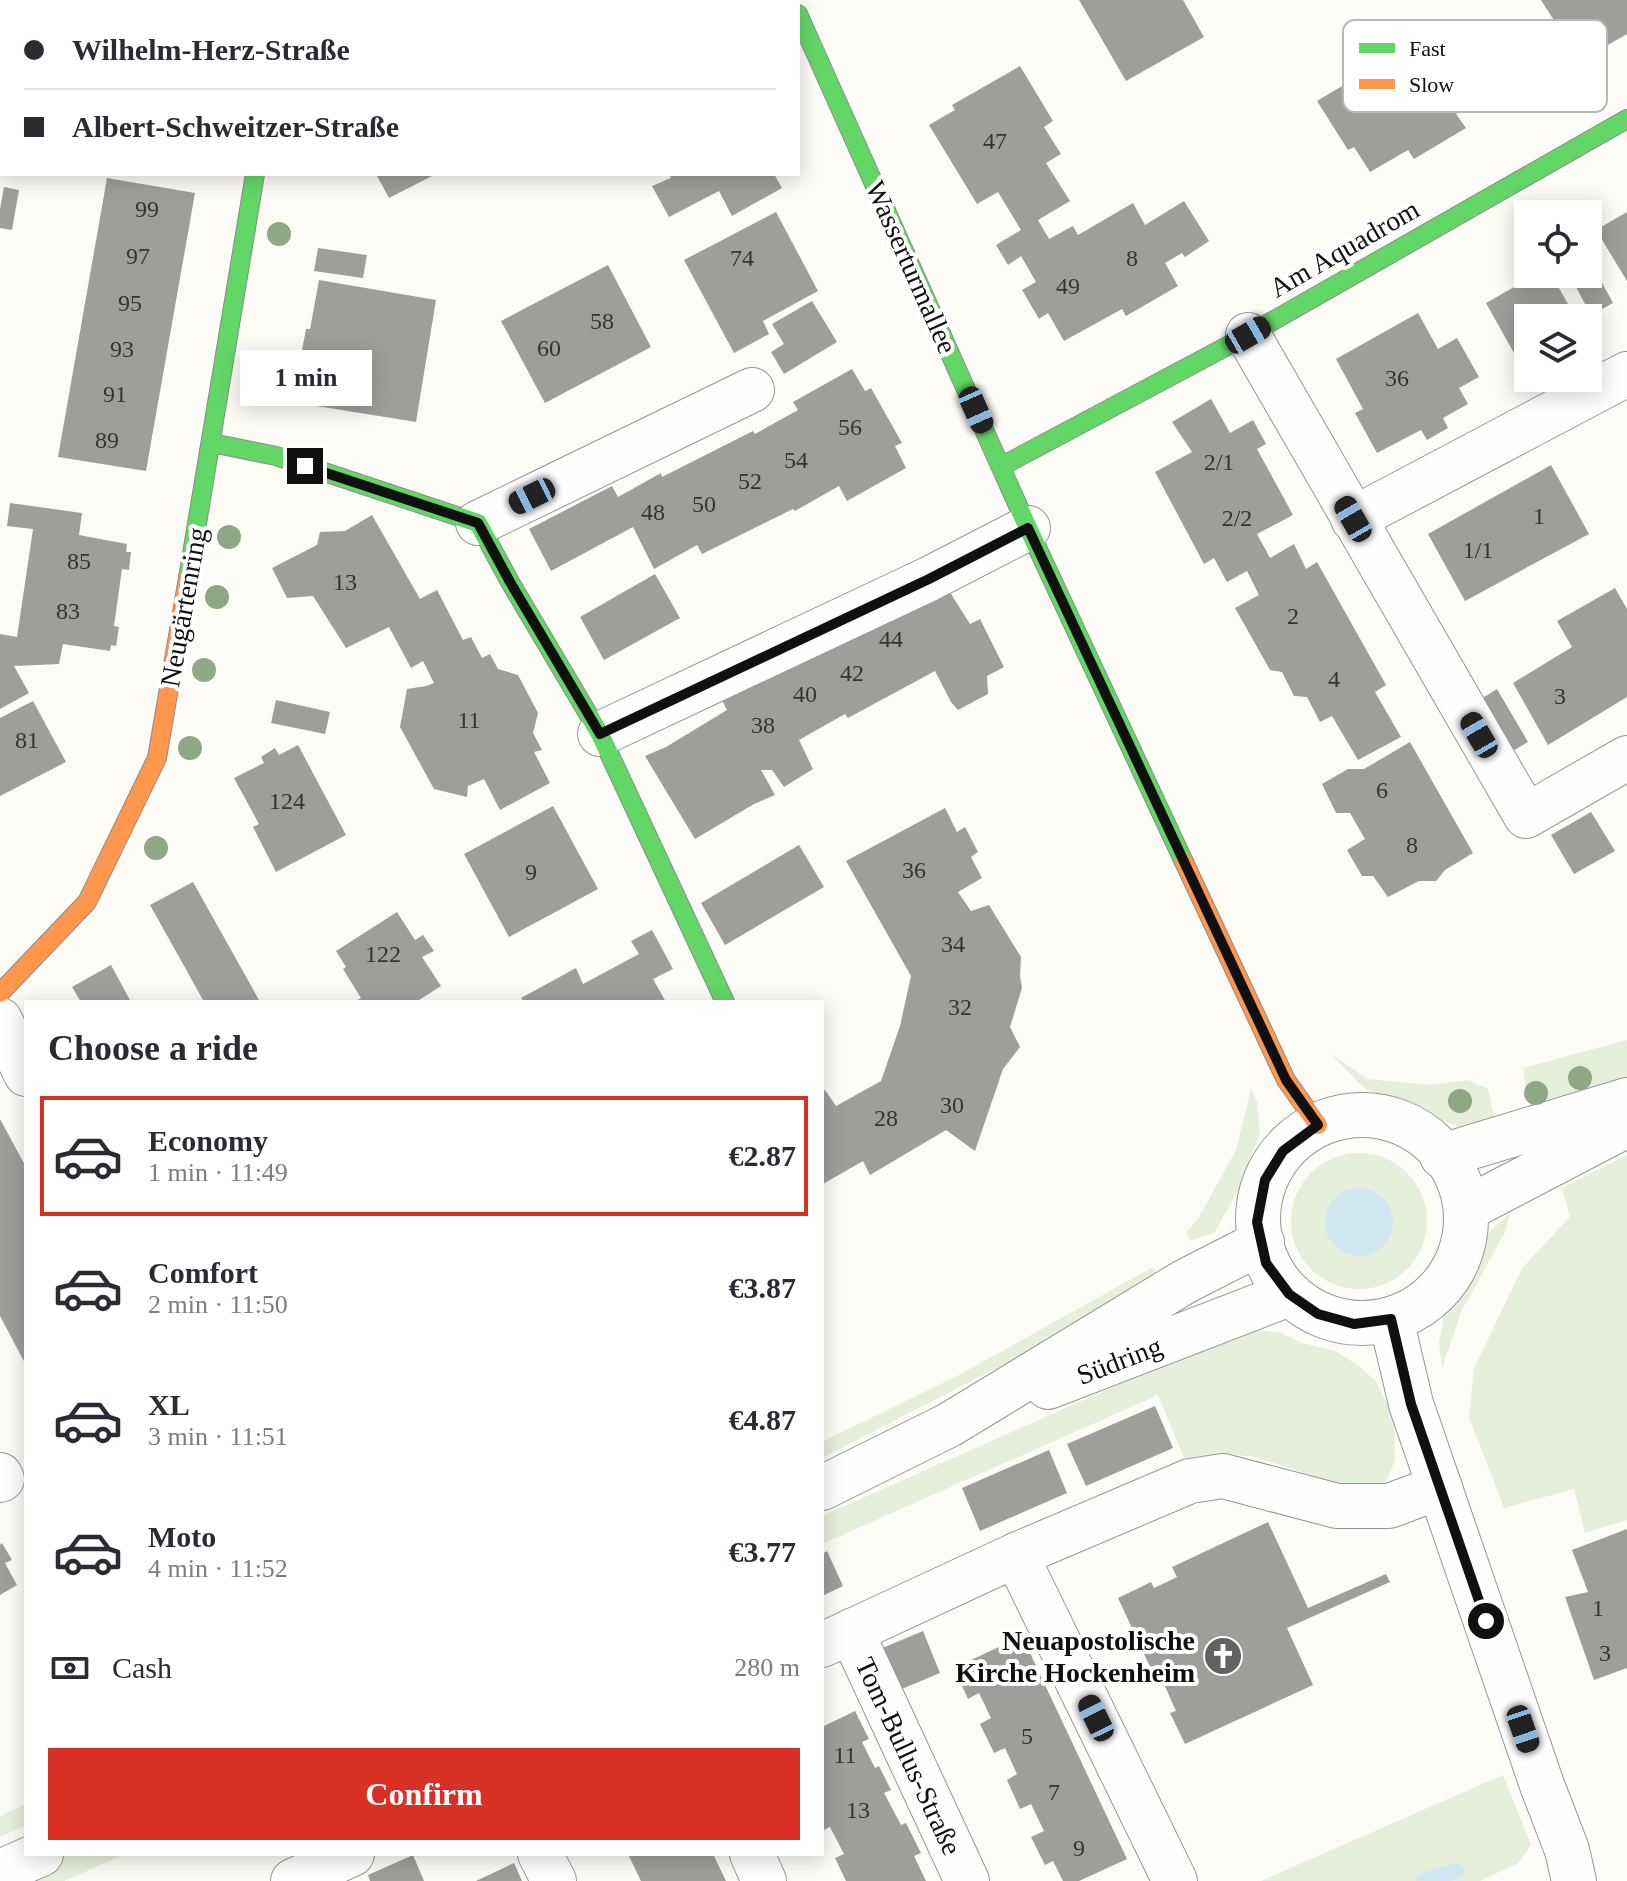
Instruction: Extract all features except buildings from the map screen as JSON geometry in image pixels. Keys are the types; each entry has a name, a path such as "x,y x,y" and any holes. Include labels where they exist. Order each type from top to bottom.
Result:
{"street":[{"name":"Wasserturmallee","path":"800,18 1028,528 1286,1080 1318,1125"},
{"name":"Am Aquadrom","path":"1002,466 1248,335 1627,119"},
{"name":"Neugärtenring","path":"0,993 87,902 157,758 255,176"},
{"path":"1248,335 1526,816 1627,758"},
{"path":"1353,519 1627,374"},
{"path":"478,523 752,390"},
{"path":"212,443 276,456 478,523 600,734 724,1000"},
{"path":"600,734 929,579 1028,528"},
{"path":"0,1020 24,1070"},
{"path":"1442,1156 1627,1100"},
{"path":"1357,1114 1399,1121 1429,1138 1442,1156 1458,1176 1466,1209 1464,1242 1455,1268 1427,1301 1391,1319 1354,1324 1318,1314 1289,1294 1266,1263 1257,1222 1265,1180 1283,1151 1318,1125 1357,1114"},
{"path":"1466,1209 1627,1125"},
{"name":"Südring","path":"824,1487 949,1425 1184,1282 1262,1242"},
{"name":"Südring","path":"949,1425 1289,1294"},
{"path":"1391,1319 1411,1404 1567,1850 1574,1881"},
{"name":"Tom-Bullus-Straße","path":"967,1881 836,1638 1016,1555 1190,1481 1223,1476 1337,1506 1389,1506 1440,1487"},
{"path":"1016,1555 1175,1881"},
{"path":"0,1872 36,1856"},
{"path":"293,1881 348,1856"},
{"path":"541,1856 554,1881"},
{"path":"753,1856 764,1881"}],"green space":[{"path":"1627,1040 1627,1077 1530,1113 1523,1068"},
{"path":"1330,1053 1367,1079 1431,1085 1468,1080 1488,1089 1496,1125 1464,1129 1365,1089"},
{"path":"1251,1089 1257,1101 1260,1134 1238,1191 1214,1233 1190,1241 1186,1232 1198,1219 1236,1150"},
{"path":"1359,1153 1385,1158 1407,1173 1422,1195 1427,1221 1422,1247 1407,1269 1385,1284 1359,1289 1333,1284 1311,1269 1296,1247 1291,1221 1296,1195 1311,1173 1333,1158"},
{"path":"1627,1155 1627,1520 1585,1533 1574,1489 1504,1508 1469,1417 1474,1369 1522,1268 1570,1217 1562,1188"},
{"path":"1510,1213 1505,1232 1461,1312 1442,1368 1439,1342 1445,1310 1470,1277 1483,1238"},
{"path":"1153,1267 1159,1276 1062,1329 1020,1356 824,1457 824,1441 959,1375"},
{"path":"1244,1329 1279,1332 1302,1343 1335,1351 1376,1381 1394,1419 1395,1460 1386,1482 1367,1493 1340,1492 1299,1471 1255,1457 1219,1453 1184,1458 1158,1395 824,1543 824,1515"},
{"path":"1503,1775 1531,1845 1518,1863 1480,1881 1261,1881"},
{"path":"24,1805 24,1826 0,1837 0,1816"},
{"path":"58,1856 120,1856 64,1881 2,1881"}],"water":[{"path":"1359,1188 1383,1198 1393,1222 1383,1246 1359,1256 1335,1246 1325,1222 1335,1198"}],"waterway":[{"path":"1424,1881 1456,1871"}],"traffic: fast":[{"path":"800,18 1028,528 1184,862"},
{"path":"1002,466 1248,335 1627,119"},
{"path":"188,578 255,176"},
{"path":"212,443 276,456 478,523 600,734 724,1000"}],"traffic: slow":[{"path":"0,993 87,902 157,758 188,578"},
{"path":"1184,862 1286,1080 1318,1125"}],"place":[{"name":"Neuapostolische Kirche Hockenheim","path":"1223,1656"}],"route":[{"path":"305,466 478,523 600,734 929,579 1028,528 1286,1080 1318,1125 1283,1151 1265,1180 1257,1222 1266,1263 1289,1294 1318,1314 1354,1324 1391,1319 1411,1404 1486,1621"}]}
